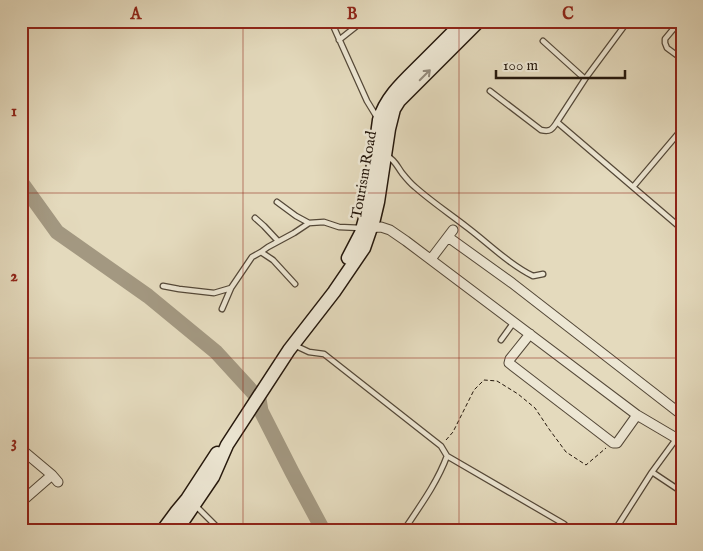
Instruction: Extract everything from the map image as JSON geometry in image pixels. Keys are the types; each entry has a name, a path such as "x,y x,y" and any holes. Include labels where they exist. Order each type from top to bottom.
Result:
{"main road":[{"name":"Tourism Road","path":"291,342 334,292 364,248 369,190 382,111 401,84 464,21"},
{"name":"Tourism Road","path":"191,502 225,444 367,228 378,202 389,129 394,109 399,101 479,21"},
{"path":"163,530 172,517 191,502"},
{"path":"176,530 187,513 191,502"}],"street":[{"path":"367,228 381,226 390,230 638,415 679,434"},
{"path":"431,260 451,234 682,415"},
{"path":"530,334 510,359 510,363 612,443 617,443 638,415"},
{"path":"21,502 55,479 23,453"}],"lane":[{"path":"331,21 368,101 379,120 389,129"},
{"path":"339,40 363,21"},
{"path":"490,92 541,130 552,130 585,79 628,21"},
{"path":"680,21 665,43 667,48 682,59"},
{"path":"543,41 585,79"},
{"path":"557,122 682,229"},
{"path":"633,187 682,129"},
{"path":"386,155 392,158 406,178 424,195 514,264 533,276 543,274"},
{"path":"276,202 309,223 324,222 339,227 367,228"},
{"path":"255,218 278,241"},
{"path":"222,309 231,288 252,257 268,246 294,234 309,223"},
{"path":"261,252 273,260 295,284"},
{"path":"163,286 214,293 231,288"},
{"path":"501,340 514,322"},
{"path":"291,342 309,352 324,354 441,446 447,456 564,524 570,530"},
{"path":"615,530 679,434"},
{"path":"404,530 441,473 447,456"},
{"path":"652,472 682,492"},
{"path":"191,502 220,530"}],"path":[{"path":"441,446 453,432 474,390 484,380 497,381 536,408 566,452 586,465 612,443"}],"waterway":[{"path":"21,182 57,232 148,296 216,352 259,399 261,411 323,530"}]}
